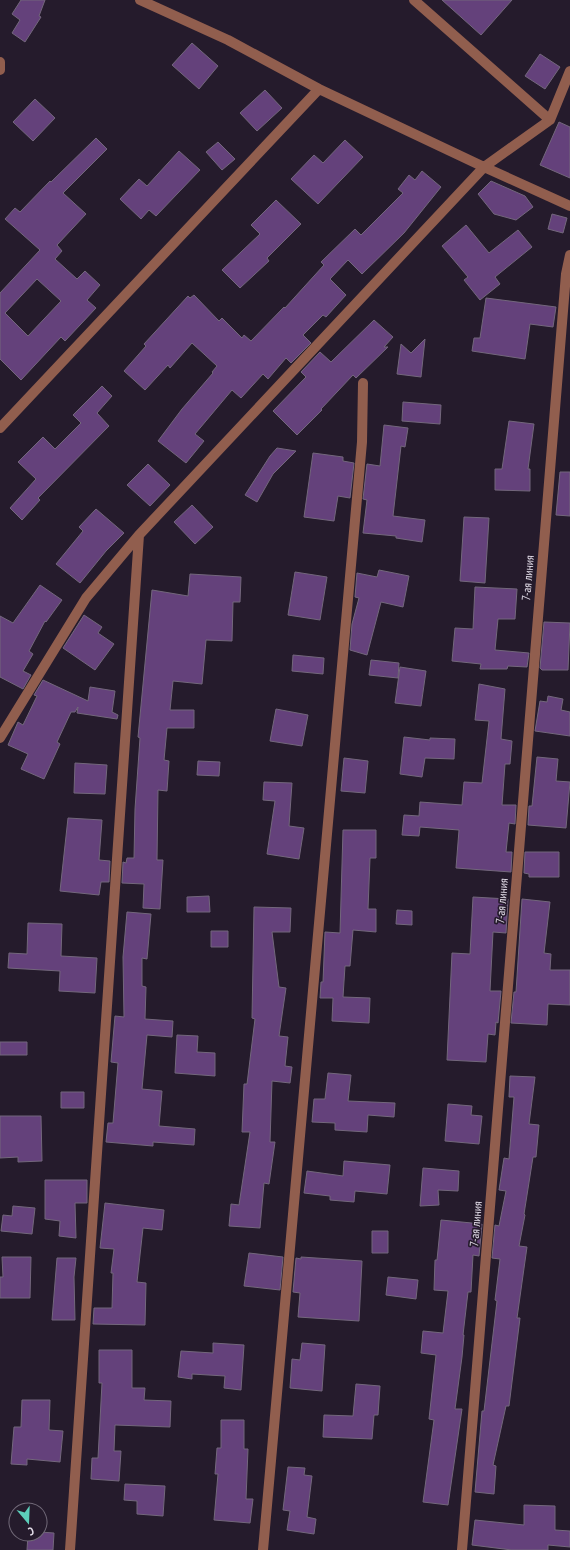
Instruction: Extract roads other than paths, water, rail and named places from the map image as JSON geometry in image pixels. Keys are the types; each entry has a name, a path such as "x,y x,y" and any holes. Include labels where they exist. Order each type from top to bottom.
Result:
{"street":[{"path":"140,0 228,40 319,89 570,206"},
{"path":"414,0 550,120"},
{"path":"0,62 0,70"},
{"path":"0,738 86,598 139,535 484,167 550,120 570,71"},
{"path":"0,428 319,89"},
{"name":"7-ая линия","path":"462,1550 566,274 570,255"},
{"path":"263,1550 362,442 363,383"},
{"path":"70,1550 139,535"}]}
